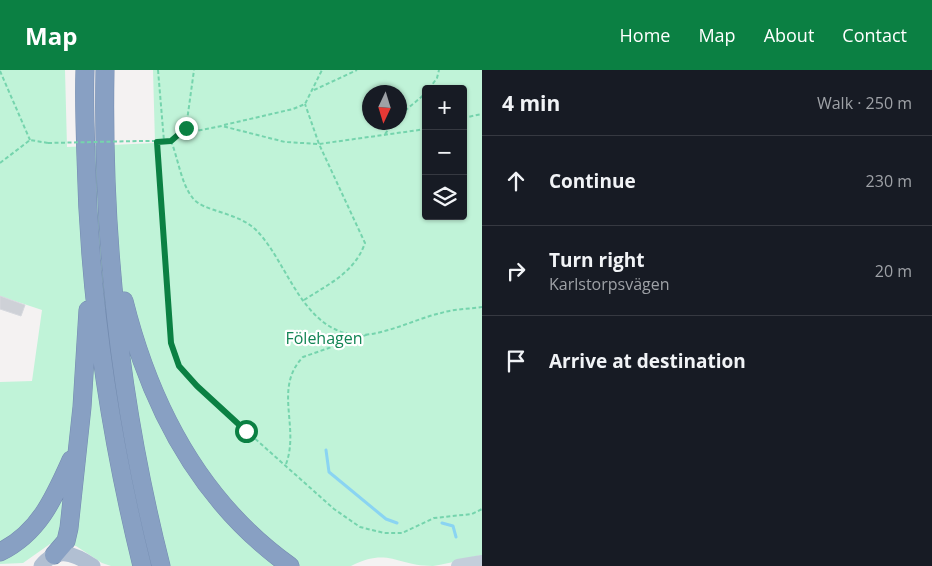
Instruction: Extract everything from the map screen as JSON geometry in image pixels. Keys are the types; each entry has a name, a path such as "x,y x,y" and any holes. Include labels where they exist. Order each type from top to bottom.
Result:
{"highway":[{"path":"85,70 87,204 91,262 111,418 142,566"},
{"path":"104,70 105,158 109,238 130,412 161,566"},
{"path":"109,238 141,361 173,434 195,469 224,506 260,542 290,566"},
{"path":"44,563 66,541 69,528 82,407 91,262"},
{"path":"0,552 18,543 41,520 50,506 77,448"}],"main road":[{"path":"44,563 69,553 93,566"},
{"path":"458,566 482,562"}],"path":[{"path":"158,70 164,141"},
{"path":"0,163 30,140 48,143 171,141 186,128 194,70"},
{"path":"174,138 196,131 293,109 305,104 314,90 322,70"},
{"path":"314,90 357,70"},
{"path":"432,85 437,78 439,70"},
{"path":"0,71 30,140"},
{"path":"407,109 422,96"},
{"path":"304,300 349,270 360,256 365,244 319,144 305,104"},
{"path":"467,117 482,114"},
{"path":"222,126 285,142 319,144 422,129"},
{"path":"384,134 387,130"},
{"path":"171,141 179,158 186,187 193,199 250,223 266,240 304,300 318,318 332,327 350,334 374,333"},
{"path":"157,142 168,319 171,343 179,366 197,386 334,509 360,527 384,533 402,533 434,518 472,514 482,509"},
{"path":"285,465 290,454 292,434 287,406 288,394 296,365 304,357 438,313 482,307"}],"green space":[{"name":"Fölehagen","path":"0,70 65,70 67,147 155,143 153,70 482,70 482,555 433,566 375,558 351,566 111,566 102,563 76,546 50,544 23,563 0,564 0,382 32,381 42,310 0,296"}],"building":[{"path":"0,296 25,305 21,316 0,309"}],"waterway":[{"path":"326,450 329,472 386,519 397,523"},
{"path":"442,523 453,526 456,537"}],"route":[{"path":"186,128 171,141 157,142 171,343 179,366 197,386 246,431"}]}
